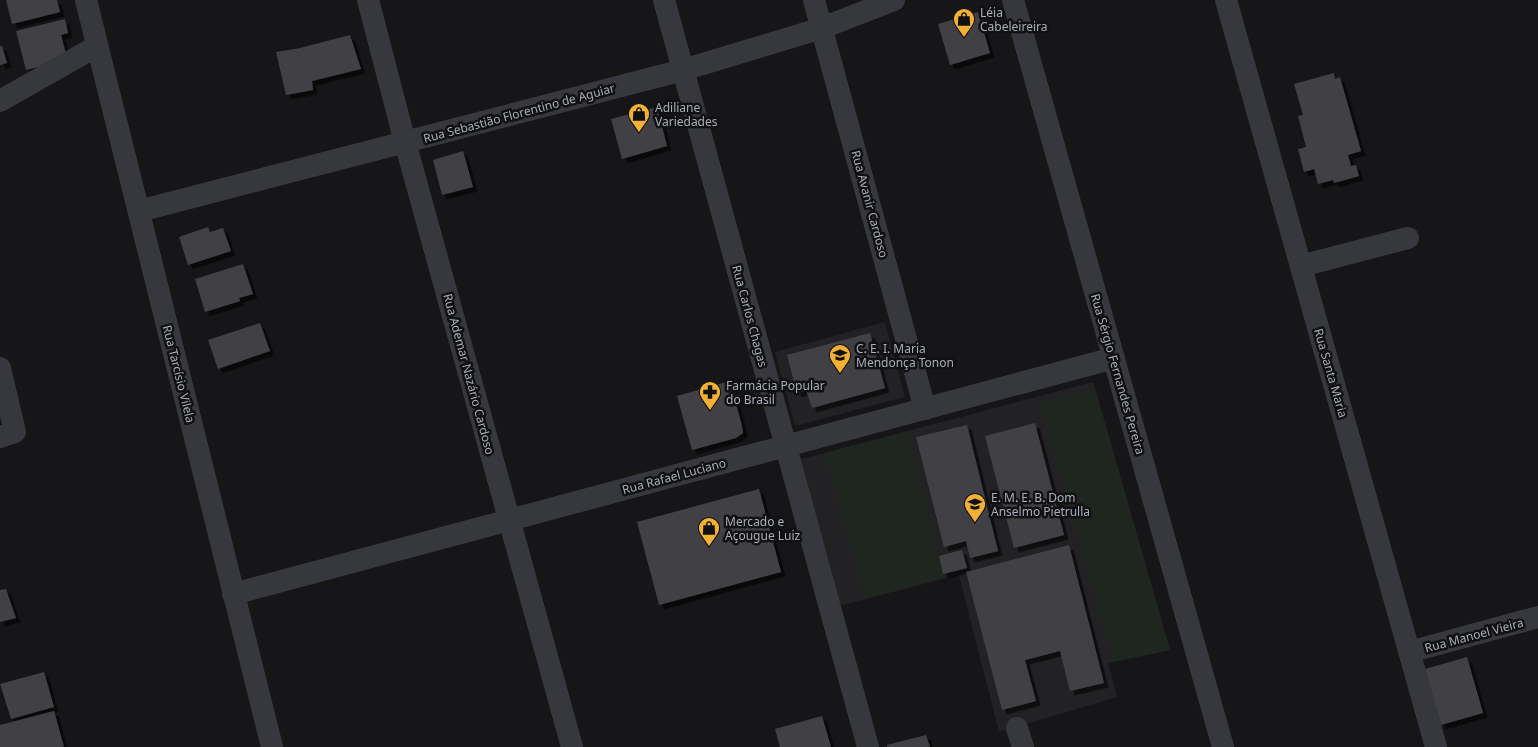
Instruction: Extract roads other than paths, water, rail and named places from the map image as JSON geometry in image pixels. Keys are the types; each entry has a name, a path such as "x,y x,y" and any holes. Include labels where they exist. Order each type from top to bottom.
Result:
{"street":[{"name":"Rua Tarcísio Vilela","path":"86,0 272,747"},
{"name":"Rua Ademar Nazário Cardoso","path":"368,0 405,142 572,747"},
{"name":"Rua Carlos Chagas","path":"664,0 868,747"},
{"name":"Rua Avanir Cardoso","path":"814,0 925,409"},
{"name":"Rua Sebastião Florentino de Aguiar","path":"139,211 683,70 822,28 894,0"},
{"name":"Rua Sérgio Fernandes Pereira","path":"1013,0 1224,747"},
{"name":"Rua Santa Maria","path":"1226,0 1436,747"},
{"path":"0,101 97,46"},
{"path":"1301,266 1408,238"},
{"name":"Rua Rafael Luciano","path":"233,594 1114,358"},
{"path":"0,368 15,432 0,437"},
{"name":"Rua Manoel Vieira","path":"1409,652 1538,617"}],"place":[{"name":"Léia Cabeleireira","path":"964,38"},
{"name":"Adiliane Variedades","path":"639,133"},
{"name":"C. E. I. Maria Mendonça Tonon","path":"840,374"},
{"name":"Farmácia Popular do Brasil","path":"710,411"},
{"name":"E. M. E. B. Dom Anselmo Pietrulla","path":"975,523"},
{"name":"Mercado e Açougue Luiz","path":"709,547"}]}
